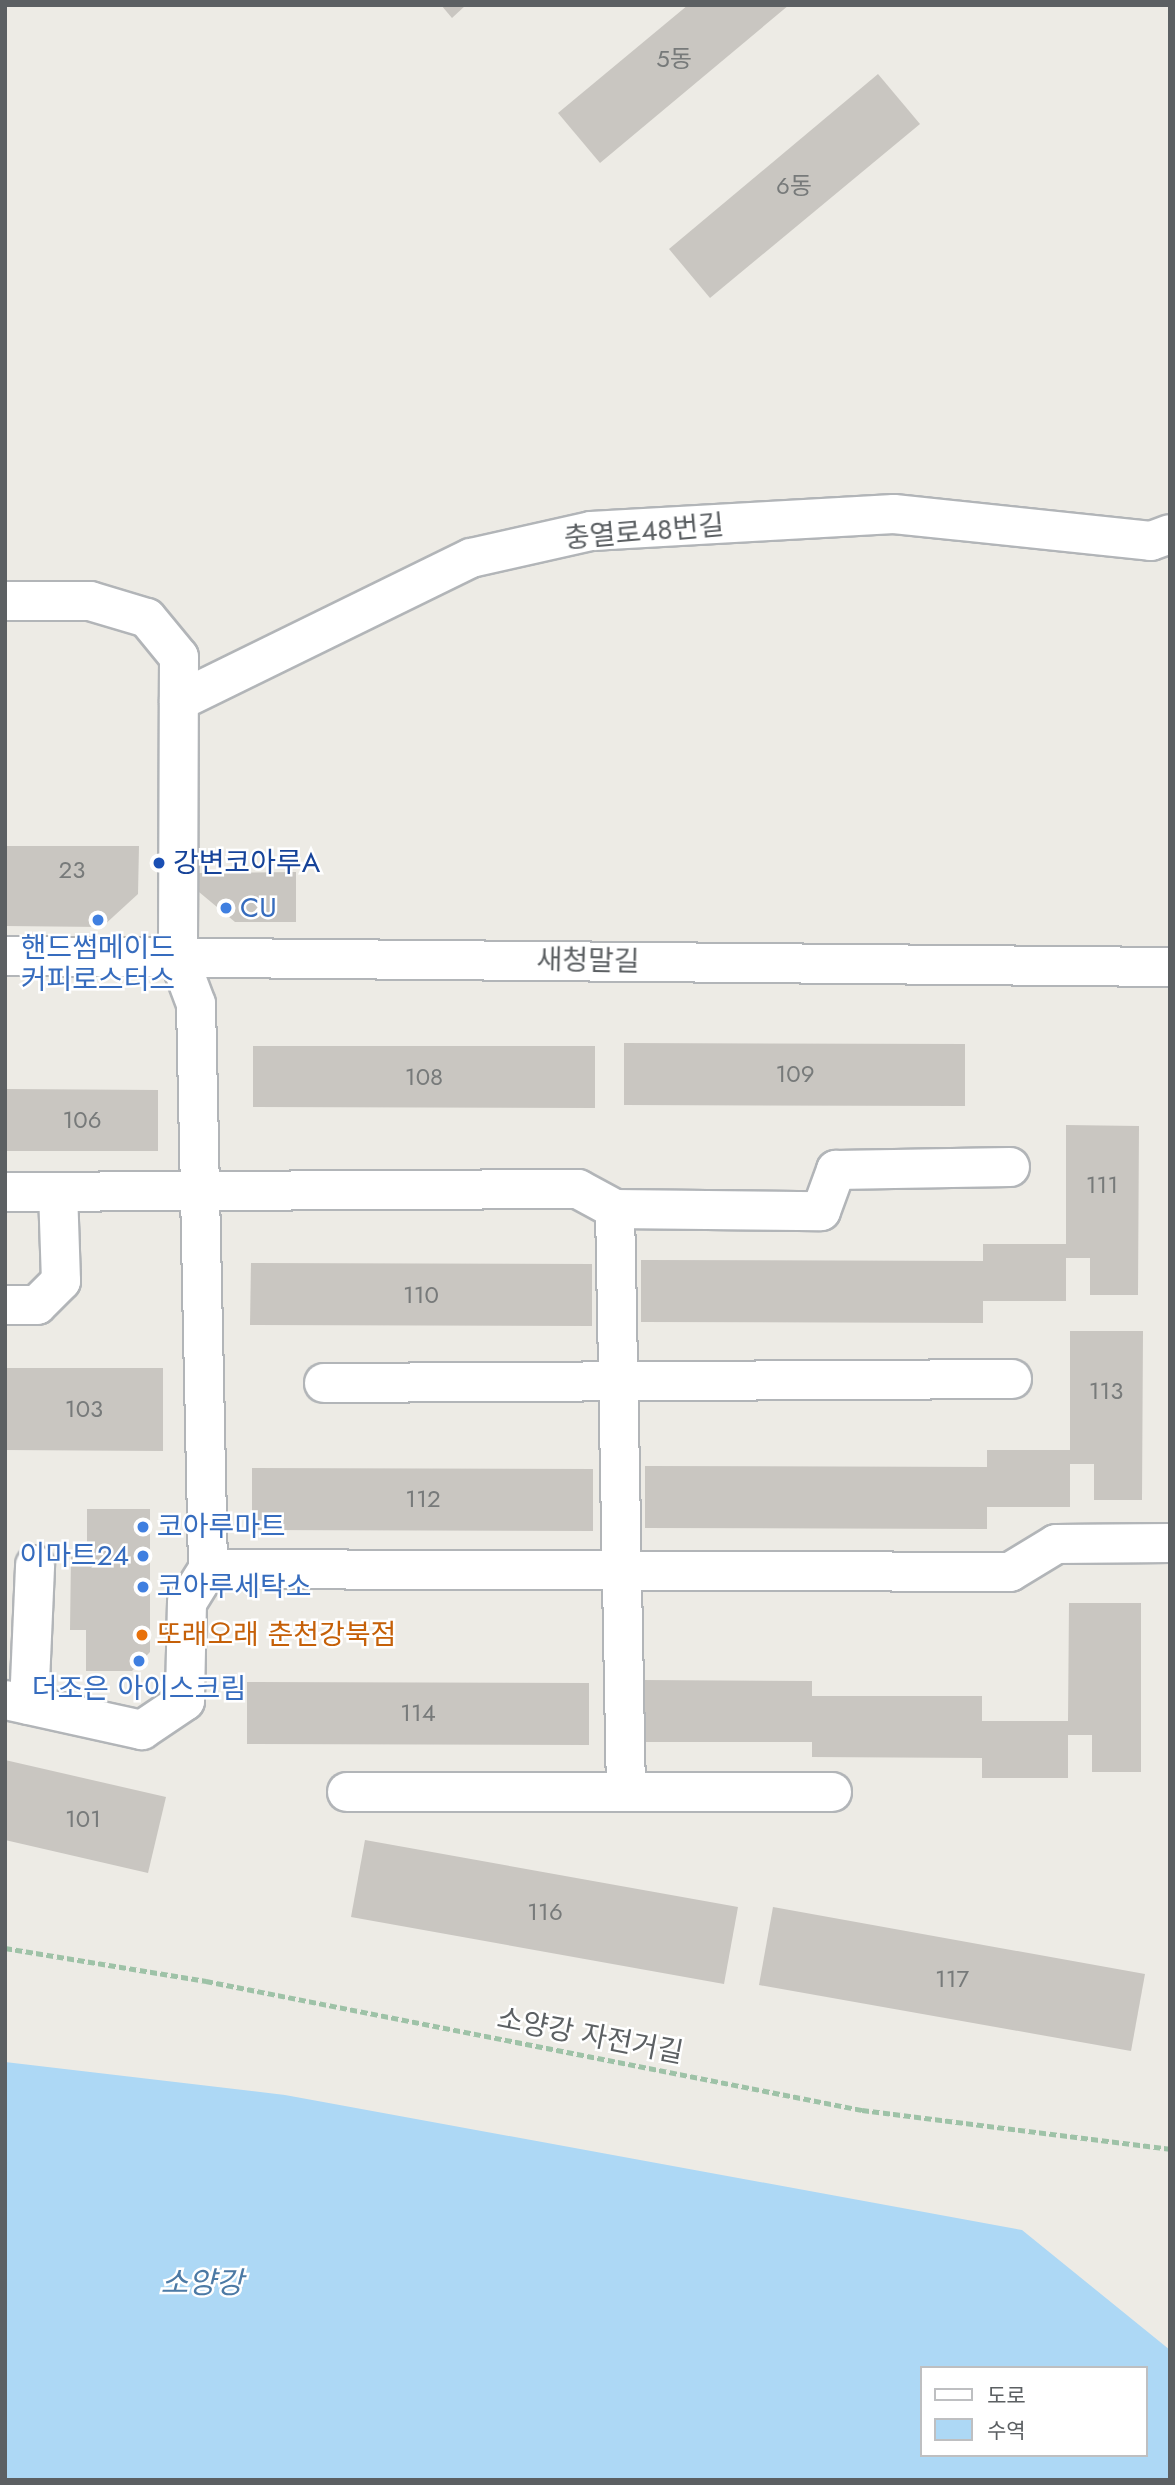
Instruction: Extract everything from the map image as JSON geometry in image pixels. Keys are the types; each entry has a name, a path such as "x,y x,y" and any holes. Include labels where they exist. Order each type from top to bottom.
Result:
{"street":[{"name":"충열로48번길","path":"179,701 471,558 591,531 894,514 1151,541 1170,534"},
{"path":"5,601 90,601 147,618 179,657 178,956 196,1004 208,1569 187,1602 185,1701 142,1730 17,1702 35,1566"},
{"name":"새청말길","path":"5,956 1170,967"},
{"path":"5,1192 578,1189 615,1209 821,1210 836,1170 1010,1167"},
{"path":"5,1306 37,1305 61,1281 58,1192"},
{"path":"615,1209 626,1792"},
{"path":"324,1383 1012,1379"},
{"path":"208,1569 1010,1572 1056,1544 1170,1543"},
{"path":"347,1792 832,1792"}],"path":[{"name":"소양강 자전거길","path":"5,1948 206,1981 862,2110 1170,2149"}],"water":[{"name":"소양강","path":"5,2062 285,2095 1022,2230 1170,2350 1170,2480 5,2480"}],"building":[{"path":"441,5 466,5 452,18"},
{"path":"688,5 789,5 600,163 558,113"},
{"path":"878,74 920,124 710,298 669,249"},
{"path":"5,846 139,846 138,894 102,927 5,926"},
{"path":"296,872 296,922 235,922 193,887 192,873"},
{"path":"624,1043 965,1044 965,1106 624,1105"},
{"path":"253,1046 595,1046 595,1108 253,1107"},
{"path":"5,1089 158,1090 158,1151 5,1151"},
{"path":"1066,1125 1139,1126 1138,1295 1090,1295 1090,1258 1066,1258 1066,1301 983,1301 983,1323 641,1322 641,1260 983,1261 983,1244 1066,1244"},
{"path":"251,1263 592,1264 592,1326 250,1325"},
{"path":"1070,1331 1143,1331 1142,1500 1094,1500 1094,1464 1070,1464 1070,1507 987,1507 987,1529 645,1528 645,1466 987,1467 987,1450 1070,1450"},
{"path":"5,1368 163,1368 163,1451 5,1450"},
{"path":"252,1468 593,1469 593,1531 252,1530"},
{"path":"87,1509 150,1509 150,1652 132,1671 86,1671 86,1630 70,1630 71,1555 87,1555"},
{"path":"1069,1603 1141,1603 1141,1772 1092,1772 1092,1735 1068,1735 1068,1778 982,1778 982,1758 812,1757 812,1742 640,1742 641,1680 812,1681 812,1696 982,1696 982,1721 1068,1721"},
{"path":"247,1682 589,1683 589,1745 247,1744"},
{"path":"5,1760 166,1797 148,1873 5,1840"},
{"path":"365,1840 738,1907 724,1984 351,1917"},
{"path":"773,1907 1145,1974 1131,2051 759,1985"}],"place":[{"name":"강변코아루A","path":"159,863"},
{"name":"CU","path":"226,908"},
{"name":"핸드썸메이드 커피로스터스","path":"98,920"},
{"name":"코아루마트","path":"143,1527"},
{"name":"이마트24","path":"143,1556"},
{"name":"코아루세탁소","path":"143,1587"},
{"name":"또래오래 춘천강북점","path":"142,1635"},
{"name":"더조은 아이스크림","path":"139,1661"}]}
